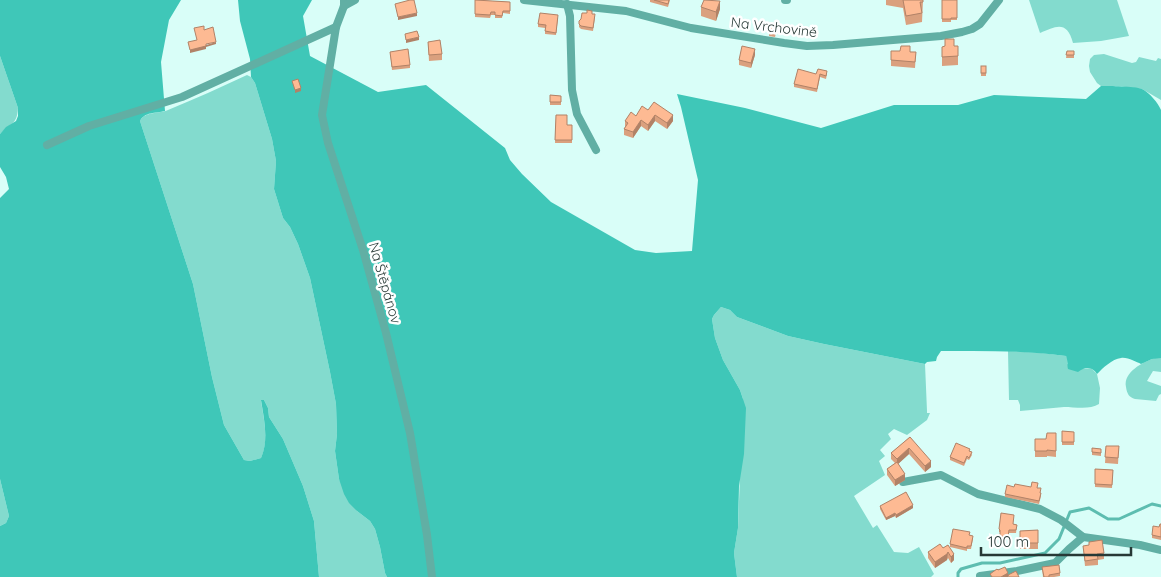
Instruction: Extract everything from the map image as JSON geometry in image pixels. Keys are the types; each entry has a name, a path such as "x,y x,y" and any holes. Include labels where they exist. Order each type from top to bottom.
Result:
{"street":[{"path":"344,3 355,0"},
{"name":"Na Vrchovině","path":"524,0 626,11 691,28 784,44 807,46 931,37 962,32 980,24 997,1"},
{"name":"Na Štěpánov","path":"344,3 336,27 322,115 328,143 363,250 386,333 410,433 432,577"},
{"path":"567,4 570,16 572,90 577,114 596,150"},
{"path":"47,145 89,126 182,98 336,27"},
{"path":"903,482 941,475 978,494 1040,509 1061,520 1083,537 1161,550"},
{"path":"980,576 1055,563 1083,537"}],"green space":[{"path":"0,0 181,0 169,20 161,62 165,111 147,114 140,121 193,284 224,425 244,460 250,461 261,458 265,444 261,400 264,400 268,408 269,417 283,439 303,486 314,521 319,577 0,577 0,526 6,523 9,516 0,479 0,198 9,189 6,177 0,167 0,134 6,127 16,121 18,108 0,56"},
{"path":"238,0 312,0 303,16 310,56 378,92 426,85 505,148 510,160 551,202 635,250 656,253 692,251 698,180 677,94 745,108 821,128 894,105 958,105 994,95 1086,99 1101,86 1142,89 1153,98 1161,110 1161,358 1152,359 1141,364 1121,358 1108,364 1097,374 1095,371 1086,368 1078,372 1068,369 1066,356 1004,351 941,351 936,361 925,364 788,336 737,317 730,310 721,307 712,319 715,338 723,360 740,390 746,408 744,454 739,486 738,528 734,553 737,577 387,577 375,529 370,521 349,503 339,479 335,451 337,434 336,404 330,372 310,278 298,244 290,227 283,218 274,189 276,161 272,139 255,83 251,77 250,59 240,21"},
{"path":"1029,0 1117,0 1129,36 1073,43 1068,31 1064,28 1051,28 1040,33"},
{"path":"1104,54 1132,63 1136,62 1139,57 1156,61 1158,58 1161,59 1161,100 1142,89 1101,86 1097,83 1090,72 1090,59 1094,55"},
{"path":"0,56 18,108 15,121 0,134"},
{"path":"247,75 255,83 272,139 276,161 274,189 283,218 290,227 298,244 310,278 336,404 337,434 335,451 339,479 357,511 370,521 375,529 387,577 319,577 314,521 303,486 283,439 269,417 268,408 264,400 261,401 265,444 261,458 250,461 244,460 224,425 193,284 140,121 149,114 168,110"},
{"path":"721,307 730,310 737,317 788,336 925,364 927,413 930,413 927,420 907,435 894,429 888,434 891,439 880,450 885,456 879,461 885,475 854,496 873,528 877,525 894,552 908,553 919,547 934,574 931,577 737,577 734,553 738,528 743,399 723,360 715,338 712,319"},
{"path":"1008,351 1066,356 1068,359 1067,364 1083,369 1091,368 1097,374 1100,388 1099,404 1087,408 1064,407 1020,411 1018,400 1009,400"},
{"path":"1161,358 1161,372 1153,371 1147,381 1161,386 1161,394 1156,401 1131,397 1126,389 1126,382 1131,372 1145,362"},
{"path":"0,479 9,516 6,523 0,526"}],"building":[{"path":"414,0 417,13 398,17 395,4"},
{"path":"475,0 510,2 510,11 503,11 502,16 495,15 495,12 491,12 490,15 475,14"},
{"path":"654,0 669,0 668,4"},
{"path":"704,0 720,1 716,12 701,7"},
{"path":"903,0 923,0 923,2 920,2 922,13 906,16"},
{"path":"942,0 957,0 957,18 942,19"},
{"path":"587,10 595,14 593,28 579,24 582,13 587,13"},
{"path":"540,13 558,15 556,33 545,31 546,25 538,24"},
{"path":"204,26 204,30 213,27 216,42 190,50 188,42 197,40 194,28"},
{"path":"770,26 776,27 775,32 769,31"},
{"path":"417,31 419,37 406,40 405,34"},
{"path":"945,39 954,39 954,46 958,46 958,56 942,57 942,47 945,46"},
{"path":"440,40 442,54 429,55 428,42"},
{"path":"742,46 755,49 751,63 739,60"},
{"path":"901,46 910,46 910,52 916,52 915,62 891,60 891,51 900,51"},
{"path":"408,49 410,65 392,67 390,52"},
{"path":"1067,51 1074,51 1074,55 1066,55"},
{"path":"981,66 986,66 986,73 981,73"},
{"path":"798,69 816,74 818,69 827,71 826,76 820,74 817,89 794,84"},
{"path":"298,79 301,88 295,90 292,81"},
{"path":"550,95 561,96 561,102 550,102"},
{"path":"654,102 673,115 667,123 655,115 648,125 641,120 633,132 624,129 628,123 625,121 631,112 636,116 642,106 648,110"},
{"path":"556,115 567,115 567,125 572,125 572,140 555,140"},
{"path":"1062,431 1074,432 1074,442 1062,442"},
{"path":"1047,433 1056,433 1056,451 1035,451 1035,439 1046,439"},
{"path":"910,437 931,461 925,466 909,448 897,459 891,453"},
{"path":"956,443 970,449 969,451 972,452 969,458 967,456 964,463 950,457"},
{"path":"1106,446 1119,446 1118,458 1105,457"},
{"path":"1092,448 1101,449 1101,453 1092,452"},
{"path":"897,462 905,474 895,480 887,469"},
{"path":"1095,469 1113,470 1112,485 1095,484"},
{"path":"1032,482 1038,483 1037,488 1041,488 1039,501 1005,494 1007,485 1014,487 1015,484 1031,487"},
{"path":"906,492 913,505 896,515 895,513 886,518 880,506"},
{"path":"1001,513 1014,515 1013,524 1017,525 1016,530 1009,530 1008,537 1000,536"},
{"path":"1160,524 1161,537 1152,535 1153,526 1159,527"},
{"path":"953,529 970,532 969,535 973,536 971,546 967,546 967,548 950,544"},
{"path":"1038,530 1038,543 1020,543 1020,531"},
{"path":"1102,540 1104,553 1097,554 1098,559 1085,561 1083,546 1089,545 1089,542"},
{"path":"940,544 943,548 948,545 954,554 951,557 948,552 935,562 928,552"},
{"path":"1059,565 1060,573 1044,577 1042,567"},
{"path":"1005,567 1008,573 1001,577 992,577 990,574 997,569"},
{"path":"1016,571 1019,577 1009,577 1008,575"}],"waterway":[{"path":"958,577 961,569 982,563 1000,563 1045,553 1059,539 1070,512 1089,508 1108,519 1119,519 1152,504 1161,506"}]}
